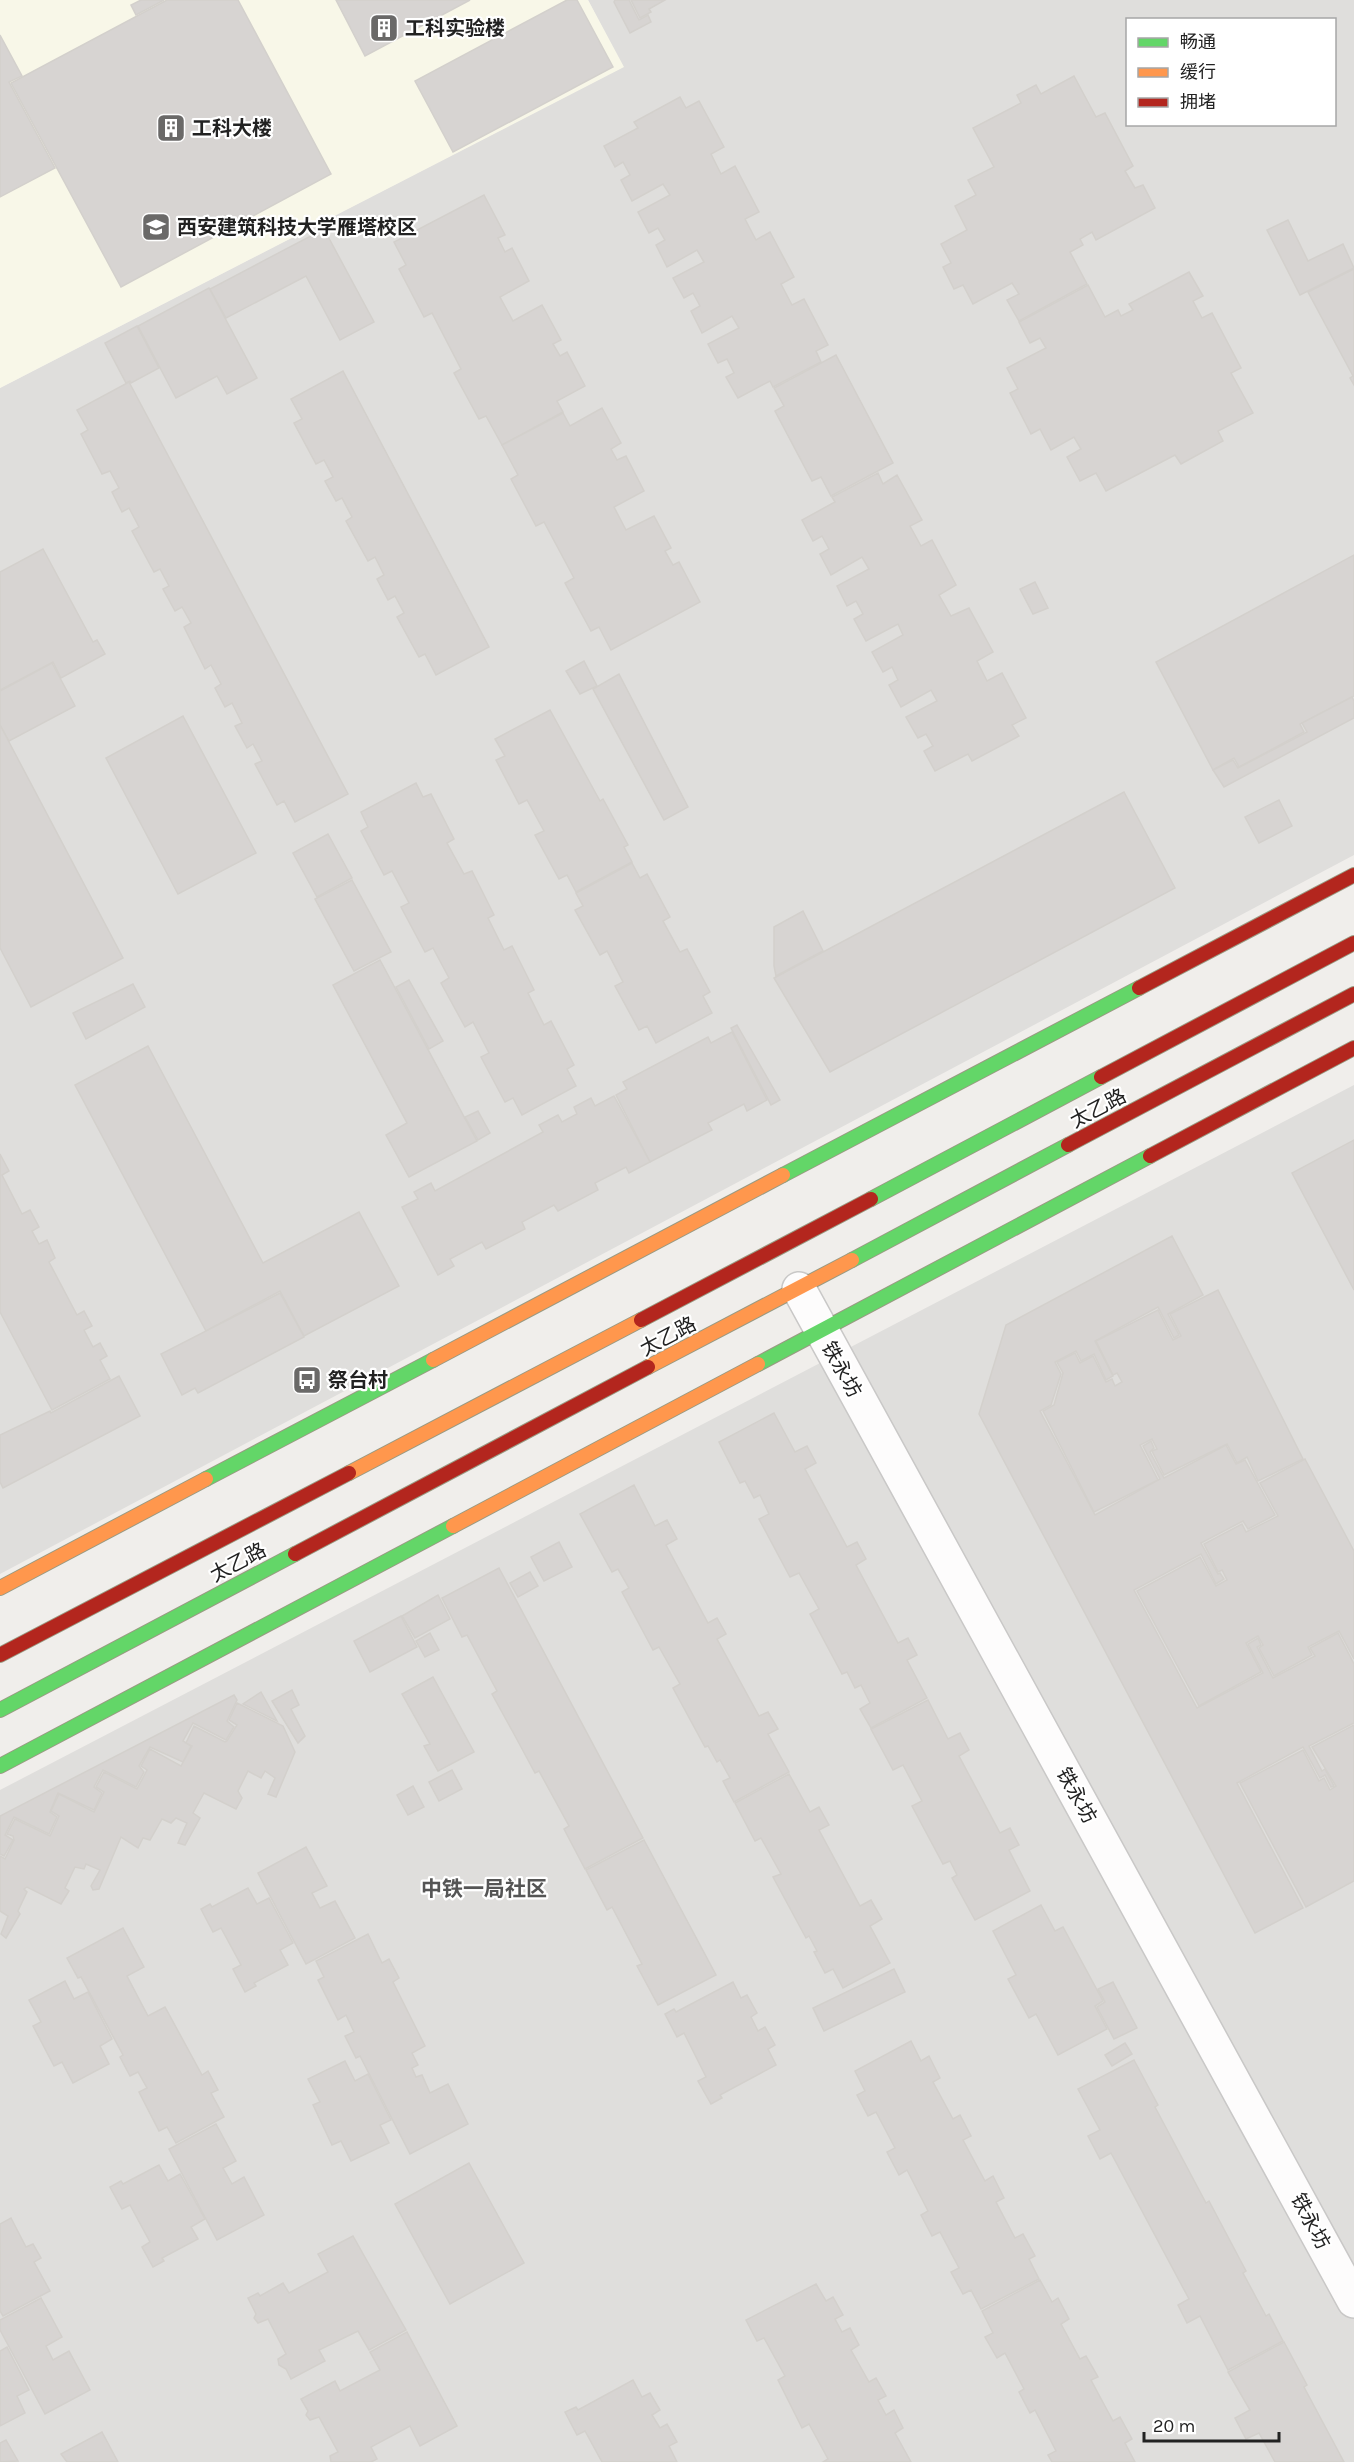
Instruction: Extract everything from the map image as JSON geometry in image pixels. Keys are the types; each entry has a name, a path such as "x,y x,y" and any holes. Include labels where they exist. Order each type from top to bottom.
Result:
{"main road":[{"path":"0,1587 1354,875"},
{"name":"太乙路","path":"0,1655 766,1255 1354,943"},
{"name":"太乙路","path":"0,1710 1354,994"},
{"path":"0,1766 1354,1048"}],"street":[{"name":"铁永坊","path":"799,1289 1229,2069 1354,2301"}],"shaded area":[{"name":"西安建筑科技大学雁塔校区","path":"0,0 588,0 624,67 0,388"},
{"path":"588,0 1354,0 1354,855 0,1574 0,388 623,67"},
{"path":"1354,1085 1354,2462 0,2462 0,1790"}],"building":[{"path":"141,0 164,0 136,15 131,5"},
{"name":"工科大楼","path":"167,0 238,0 331,174 121,287 11,83"},
{"name":"工科实验楼","path":"336,0 470,0 365,56"},
{"path":"567,0 577,0 613,67 453,152 415,81"},
{"path":"615,0 629,0 639,20 648,15 651,22 630,33"},
{"path":"631,0 665,0 649,9 651,12 640,18"},
{"path":"0,35 22,76 9,82 55,168 0,197"},
{"path":"1074,76 1096,117 1105,113 1133,166 1125,171 1135,188 1143,185 1155,208 1096,240 1092,232 1080,239 1083,245 1070,252 1087,284 1019,321 1007,300 1019,294 1012,283 973,304 963,285 954,289 943,267 951,263 941,244 967,230 955,206 976,195 968,180 994,167 973,128 1021,103 1017,95 1036,85 1041,94"},
{"path":"680,97 686,108 699,101 724,147 711,154 721,174 735,166 759,212 745,219 756,240 770,232 794,277 781,284 792,305 804,299 828,345 816,351 821,362 773,387 770,381 738,398 726,377 734,373 727,359 718,363 708,344 739,328 732,316 702,333 691,311 700,306 693,293 684,298 673,278 704,262 697,250 667,267 656,245 665,240 658,228 649,233 638,212 670,195 663,184 632,201 621,180 630,175 623,162 615,167 604,146 638,128 634,122"},
{"path":"484,195 505,235 498,238 505,252 512,248 529,281 500,297 513,321 542,305 561,340 553,344 560,356 567,352 585,386 557,401 563,412 502,445 486,416 479,419 454,373 461,369 432,313 424,317 399,269 406,265 394,242"},
{"path":"1288,220 1308,261 1343,244 1354,268 1300,295 1267,230"},
{"path":"324,229 374,322 340,340 306,276 226,318 210,289"},
{"path":"1354,269 1354,385 1350,378 1353,376 1308,292"},
{"path":"1189,272 1203,296 1193,301 1202,318 1212,313 1241,368 1231,373 1253,413 1218,431 1223,441 1181,464 1175,455 1106,491 1096,473 1080,481 1067,457 1081,449 1074,437 1051,450 1040,429 1031,434 1010,393 1018,389 1007,368 1046,348 1040,338 1030,343 1019,322 1088,285 1105,317 1118,310 1121,316 1133,310 1129,304"},
{"path":"209,288 257,378 227,394 217,376 176,398 138,326"},
{"path":"137,326 159,368 131,383 130,381 126,383 105,343"},
{"path":"836,355 893,463 831,496 821,477 812,481 775,411 784,406 774,388"},
{"path":"343,371 489,647 436,675 425,654 419,657 397,617 404,613 395,596 388,600 377,579 384,575 375,557 368,561 346,521 352,517 342,498 336,501 325,481 333,477 324,460 316,464 294,423 302,419 291,399"},
{"path":"129,382 348,794 295,822 284,801 277,805 255,764 262,761 253,744 247,748 235,726 242,723 232,703 225,707 215,688 221,684 211,665 205,669 184,627 191,623 182,607 175,611 163,589 169,586 160,569 154,572 132,531 139,527 129,508 122,512 112,492 119,488 110,471 102,474 81,434 88,430 77,410"},
{"path":"602,408 621,443 611,449 617,460 626,456 644,491 614,507 626,530 654,516 671,548 665,551 673,565 679,562 700,602 611,650 599,627 591,631 565,583 574,578 544,522 536,526 511,479 518,475 502,445 563,413 570,426"},
{"path":"878,473 883,484 897,475 922,520 910,526 921,546 932,540 956,585 939,595 951,616 969,608 993,652 977,661 987,681 1002,673 1026,718 1012,725 1019,736 972,761 968,754 935,771 924,751 933,746 926,734 918,738 906,717 937,701 931,690 901,707 889,685 898,680 892,667 883,672 872,652 903,635 898,624 866,641 854,619 863,614 856,601 847,606 837,586 869,569 862,557 831,575 820,554 829,549 822,536 813,541 802,520 835,502 832,497"},
{"path":"43,549 93,642 97,640 105,654 61,678 53,662 0,690 0,572"},
{"path":"1354,555 1354,696 1300,724 1304,732 1239,767 1234,758 1213,770 1156,662"},
{"path":"1035,582 1048,608 1033,614 1020,589"},
{"path":"584,661 597,686 580,694 566,671"},
{"path":"52,663 75,706 9,741 0,725 0,691"},
{"path":"619,674 688,807 664,820 593,689"},
{"path":"1352,697 1354,718 1224,787 1213,770 1233,760 1238,768 1307,732 1302,723"},
{"path":"550,710 600,801 603,799 628,845 624,847 632,862 576,892 567,875 559,879 535,835 544,831 527,800 519,804 496,760 505,756 495,739"},
{"path":"183,716 256,853 178,894 106,758"},
{"path":"0,725 123,958 31,1007 0,948"},
{"path":"416,783 423,797 431,794 454,839 447,843 464,874 472,871 494,915 488,918 504,950 512,946 534,990 528,993 544,1025 551,1021 574,1065 567,1069 576,1086 522,1115 513,1098 505,1102 481,1057 489,1053 473,1022 465,1027 441,983 449,978 433,948 425,952 401,907 409,903 392,871 384,875 361,831 368,827 361,812"},
{"path":"1124,792 1175,888 830,1072 774,978"},
{"path":"1279,800 1292,826 1259,843 1245,817"},
{"path":"328,834 352,878 317,897 293,853"},
{"path":"632,863 640,878 647,874 670,917 663,921 680,952 687,949 710,992 703,996 712,1013 656,1043 647,1026 639,1030 615,986 623,982 607,951 600,955 575,910 583,906 576,893"},
{"path":"352,880 391,952 354,971 315,899"},
{"path":"803,911 823,951 776,976 774,927"},
{"path":"380,960 477,1141 409,1177 386,1135 407,1123 333,985"},
{"path":"409,980 443,1041 429,1049 396,987"},
{"path":"133,984 145,1007 86,1039 73,1013"},
{"path":"737,1025 780,1100 771,1105 731,1028"},
{"path":"732,1032 767,1100 747,1111 744,1104 708,1123 712,1130 650,1162 616,1095 627,1089 623,1082 708,1037 711,1043"},
{"path":"148,1046 263,1263 359,1212 399,1286 304,1336 280,1291 206,1331 75,1085"},
{"path":"614,1096 650,1162 629,1173 626,1167 595,1183 598,1190 558,1211 554,1205 522,1222 525,1229 486,1249 482,1242 450,1259 454,1266 438,1275 402,1207 418,1199 414,1192 431,1183 435,1191 543,1132 539,1125 558,1115 562,1122 577,1114 574,1107 591,1098 595,1106"},
{"path":"478,1111 490,1133 478,1140 465,1117"},
{"path":"1354,1140 1354,1290 1292,1173"},
{"path":"0,1154 9,1171 2,1175 22,1214 30,1210 39,1227 32,1231 39,1244 47,1240 55,1258 49,1262 77,1315 84,1311 92,1326 84,1330 93,1347 100,1343 107,1356 100,1360 110,1379 52,1410 0,1312"},
{"path":"1172,1236 1203,1295 1168,1314 1179,1335 1174,1338 1158,1307 1095,1341 1113,1376 1106,1380 1094,1354 1081,1361 1076,1351 1055,1362 1061,1374 1051,1405 1040,1411 1095,1515 1160,1479 1143,1446 1151,1441 1154,1448 1150,1452 1164,1478 1226,1445 1236,1464 1245,1460 1275,1515 1248,1529 1243,1521 1201,1543 1218,1574 1220,1573 1224,1579 1216,1584 1201,1554 1134,1590 1197,1708 1263,1673 1248,1644 1258,1638 1261,1645 1257,1647 1273,1678 1315,1656 1310,1648 1338,1633 1354,1664 1354,1723 1309,1746 1322,1771 1325,1769 1334,1786 1331,1787 1325,1775 1320,1778 1303,1747 1237,1783 1303,1908 1255,1933 979,1414 1006,1325"},
{"path":"1218,1290 1303,1459 1258,1481 1247,1457 1237,1463 1227,1444 1164,1475 1152,1451 1157,1449 1152,1439 1140,1445 1158,1480 1094,1512 1043,1411 1054,1405 1063,1373 1057,1362 1075,1353 1080,1363 1093,1356 1106,1382 1112,1379 1115,1386 1122,1382 1117,1373 1113,1375 1096,1341 1158,1310 1173,1340 1181,1336 1170,1314"},
{"path":"280,1293 304,1337 198,1393 195,1388 182,1395 161,1354"},
{"path":"119,1376 140,1416 3,1488 0,1482 0,1435 50,1411 51,1413"},
{"path":"774,1413 795,1452 807,1446 816,1463 805,1469 847,1547 857,1542 866,1559 856,1565 898,1643 908,1638 917,1655 907,1660 927,1698 871,1728 860,1709 870,1703 861,1685 855,1688 847,1672 842,1674 810,1614 819,1609 799,1573 790,1577 759,1519 769,1514 760,1495 754,1498 745,1481 740,1483 719,1442"},
{"path":"1305,1459 1354,1551 1354,1659 1339,1631 1308,1647 1312,1655 1274,1676 1259,1648 1263,1645 1258,1636 1246,1643 1261,1672 1199,1706 1137,1591 1200,1557 1216,1586 1227,1580 1222,1570 1218,1572 1204,1544 1242,1524 1246,1532 1278,1516 1260,1483"},
{"path":"634,1485 655,1526 667,1520 677,1539 666,1545 708,1623 717,1618 726,1634 717,1639 759,1716 768,1712 778,1729 768,1734 789,1772 734,1802 723,1781 730,1778 720,1760 717,1762 708,1746 705,1747 673,1688 680,1684 659,1647 653,1650 622,1592 629,1588 618,1569 612,1572 580,1514"},
{"path":"559,1542 572,1567 544,1581 531,1557"},
{"path":"499,1568 643,1838 585,1869 564,1829 569,1826 539,1771 535,1773 492,1694 497,1691 467,1635 462,1637 442,1598"},
{"path":"530,1572 538,1586 518,1597 510,1583"},
{"path":"438,1595 450,1619 415,1638 402,1616"},
{"path":"401,1616 417,1647 370,1672 354,1641"},
{"path":"430,1633 439,1650 425,1657 416,1641"},
{"path":"433,1677 474,1752 438,1771 424,1746 430,1744 402,1694"},
{"path":"292,1690 299,1705 291,1709 305,1736 298,1743 272,1701"},
{"path":"261,1692 277,1721 243,1704"},
{"path":"234,1695 237,1700 227,1721 234,1727 226,1740 193,1723 183,1741 191,1746 183,1762 150,1747 139,1766 144,1772 136,1787 103,1770 94,1787 102,1793 94,1810 58,1793 50,1812 57,1817 49,1834 14,1817 5,1835 13,1840 4,1856 0,1854 0,1816"},
{"path":"928,1700 948,1739 960,1733 969,1750 959,1756 1000,1833 1010,1828 1019,1845 1009,1850 1030,1891 975,1920 952,1878 957,1875 950,1861 943,1864 912,1806 922,1801 903,1765 893,1770 871,1729"},
{"path":"237,1703 283,1726 295,1752 276,1797 268,1794 275,1778 265,1771 261,1778 248,1771 238,1791 242,1798 236,1809 204,1793 193,1813 200,1818 185,1845 178,1843 187,1823 176,1818 171,1823 162,1819 150,1840 143,1838 138,1848 121,1837 99,1889 93,1890 91,1886 100,1870 86,1864 84,1869 75,1867 65,1888 69,1891 61,1904 27,1887 24,1889 27,1892 18,1911 20,1914 6,1938 1,1934 8,1916 0,1911 0,1856 5,1859 14,1840 13,1836 7,1834 15,1819 50,1836 59,1816 51,1811 59,1794 94,1812 104,1792 96,1787 104,1772 137,1789 147,1770 141,1766 150,1749 181,1766 192,1746 186,1743 194,1726 227,1741 237,1725 229,1720"},
{"path":"1354,1725 1354,1881 1306,1907 1240,1783 1303,1750 1319,1781 1324,1778 1330,1790 1336,1786 1312,1747"},
{"path":"452,1770 462,1789 439,1801 429,1782"},
{"path":"789,1774 810,1812 819,1807 829,1825 819,1830 860,1906 871,1900 882,1919 870,1926 890,1963 843,1988 833,1969 825,1973 809,1936 806,1938 773,1877 781,1874 761,1838 755,1841 735,1803"},
{"path":"413,1786 424,1807 408,1815 397,1795"},
{"path":"644,1840 716,1975 658,2005 637,1966 642,1964 612,1907 607,1910 586,1870"},
{"path":"306,1847 327,1886 312,1893 320,1908 335,1901 355,1938 306,1964 258,1873"},
{"path":"248,1888 257,1904 269,1898 293,1943 280,1950 288,1965 254,1983 256,1986 245,1992 233,1969 241,1965 221,1928 213,1932 201,1909 210,1904 212,1907"},
{"path":"1041,1905 1055,1931 1063,1927 1103,2001 1095,2006 1107,2029 1058,2055 1036,2014 1029,2018 1008,1979 1016,1975 993,1931"},
{"path":"123,1928 144,1967 127,1976 148,2016 165,2007 202,2075 208,2071 218,2090 211,2093 224,2117 176,2143 167,2127 159,2131 139,2092 147,2088 138,2072 130,2076 120,2057 123,2055 81,1977 78,1978 67,1958"},
{"path":"368,1934 382,1963 389,1959 399,1978 393,1982 425,2046 412,2053 418,2065 412,2068 416,2077 422,2075 430,2093 448,2084 468,2124 410,2154 360,2056 356,2058 345,2036 354,2032 346,2015 338,2020 318,1980 324,1977 316,1961"},
{"path":"894,1969 905,1992 824,2031 813,2008"},
{"path":"65,1981 74,1999 88,1992 112,2039 100,2046 109,2064 73,2083 62,2062 54,2066 33,2026 41,2022 29,2000"},
{"path":"733,1982 741,1998 747,1995 757,2013 751,2017 758,2031 765,2027 775,2045 768,2049 776,2065 720,2095 722,2098 711,2104 698,2081 706,2077 684,2033 677,2037 665,2014 674,2009 676,2012"},
{"path":"1113,1982 1137,2028 1114,2039 1097,2007 1105,2002 1098,1989"},
{"path":"911,2041 921,2061 929,2056 940,2078 933,2082 953,2119 960,2115 971,2136 963,2140 985,2181 993,2176 1004,2198 996,2202 1015,2238 1023,2234 1035,2256 1029,2259 1039,2279 981,2309 971,2290 963,2294 951,2272 959,2268 940,2232 932,2236 921,2215 928,2211 907,2170 899,2175 887,2152 895,2148 876,2112 868,2116 857,2095 865,2091 855,2071"},
{"path":"1125,2043 1132,2054 1112,2066 1105,2055"},
{"path":"1134,2060 1158,2105 1155,2107 1206,2203 1209,2201 1246,2271 1243,2273 1266,2316 1269,2314 1283,2341 1228,2370 1200,2316 1187,2323 1178,2305 1189,2299 1111,2153 1100,2159 1088,2136 1100,2130 1078,2089"},
{"path":"345,2061 355,2081 368,2074 391,2120 380,2125 389,2143 351,2161 341,2141 332,2145 313,2105 320,2102 308,2079"},
{"path":"216,2124 236,2161 223,2168 232,2184 244,2177 264,2215 217,2240 169,2149"},
{"path":"469,2163 524,2263 450,2304 395,2204"},
{"path":"159,2165 168,2181 180,2174 205,2219 191,2227 198,2239 162,2258 164,2261 153,2267 142,2247 150,2242 130,2205 122,2209 110,2187 121,2181 123,2184"},
{"path":"11,2218 26,2247 33,2244 41,2258 34,2262 50,2291 3,2316 0,2311 0,2224"},
{"path":"353,2236 406,2330 369,2350 358,2331 319,2350 325,2361 291,2379 286,2369 279,2365 278,2359 286,2354 268,2319 258,2323 254,2318 256,2314 248,2298 258,2293 260,2296 283,2283 289,2293 328,2272 318,2254"},
{"path":"1040,2280 1052,2302 1058,2298 1069,2319 1061,2324 1080,2359 1086,2356 1098,2377 1091,2380 1113,2421 1120,2417 1132,2439 1125,2443 1135,2462 1052,2462 1048,2455 1056,2451 1035,2410 1030,2413 1019,2392 1024,2389 1005,2353 997,2358 985,2337 993,2333 982,2311"},
{"path":"816,2284 826,2301 833,2297 843,2315 835,2319 842,2332 850,2328 859,2345 851,2350 869,2382 876,2378 886,2396 878,2400 886,2415 894,2410 903,2428 895,2433 911,2462 823,2462 828,2459 809,2424 802,2428 778,2380 785,2376 764,2338 757,2341 746,2320"},
{"path":"41,2298 62,2337 46,2346 53,2360 69,2351 90,2390 45,2414 0,2330 0,2320"},
{"path":"407,2332 457,2426 420,2446 410,2426 371,2447 377,2459 371,2462 331,2462 330,2456 338,2452 319,2417 310,2420 306,2415 308,2411 301,2399 335,2381 340,2391 380,2370 370,2352"},
{"path":"1284,2342 1307,2385 1304,2387 1344,2462 1275,2462 1259,2433 1246,2439 1235,2418 1250,2410 1228,2372"},
{"path":"7,2347 29,2390 17,2396 25,2413 0,2426 0,2351"},
{"path":"633,2380 642,2397 650,2393 660,2410 652,2415 660,2428 667,2424 677,2442 669,2446 677,2462 602,2462 585,2431 577,2435 565,2412 576,2407 578,2410"},
{"path":"102,2432 118,2462 67,2462 61,2454"},
{"path":"6,2440 18,2461 0,2462 0,2443"}],"traffic: fast":[{"path":"783,1175 1139,988"},
{"path":"871,1199 1101,1077"},
{"path":"852,1260 1068,1145"},
{"path":"758,1364 1150,1156"},
{"path":"206,1479 433,1360"},
{"path":"0,1766 453,1526"},
{"path":"0,1710 295,1554"}],"traffic: slow":[{"path":"433,1360 783,1175"},
{"path":"648,1367 852,1260"},
{"path":"349,1473 641,1320"},
{"path":"453,1526 758,1364"},
{"path":"0,1588 206,1479"}],"traffic: jam":[{"path":"1139,988 1354,875"},
{"path":"1101,1077 1354,943"},
{"path":"1068,1145 1354,994"},
{"path":"1150,1156 1354,1048"},
{"path":"641,1320 871,1199"},
{"path":"295,1554 648,1367"},
{"path":"0,1655 349,1473"}],"place":[{"name":"工科实验楼","path":"384,28"},
{"name":"工科大楼","path":"171,128"},
{"name":"西安建筑科技大学雁塔校区","path":"156,227"},
{"name":"祭台村","path":"307,1380"}],"district":[{"name":"中铁一局社区","path":"484,1889"}]}
